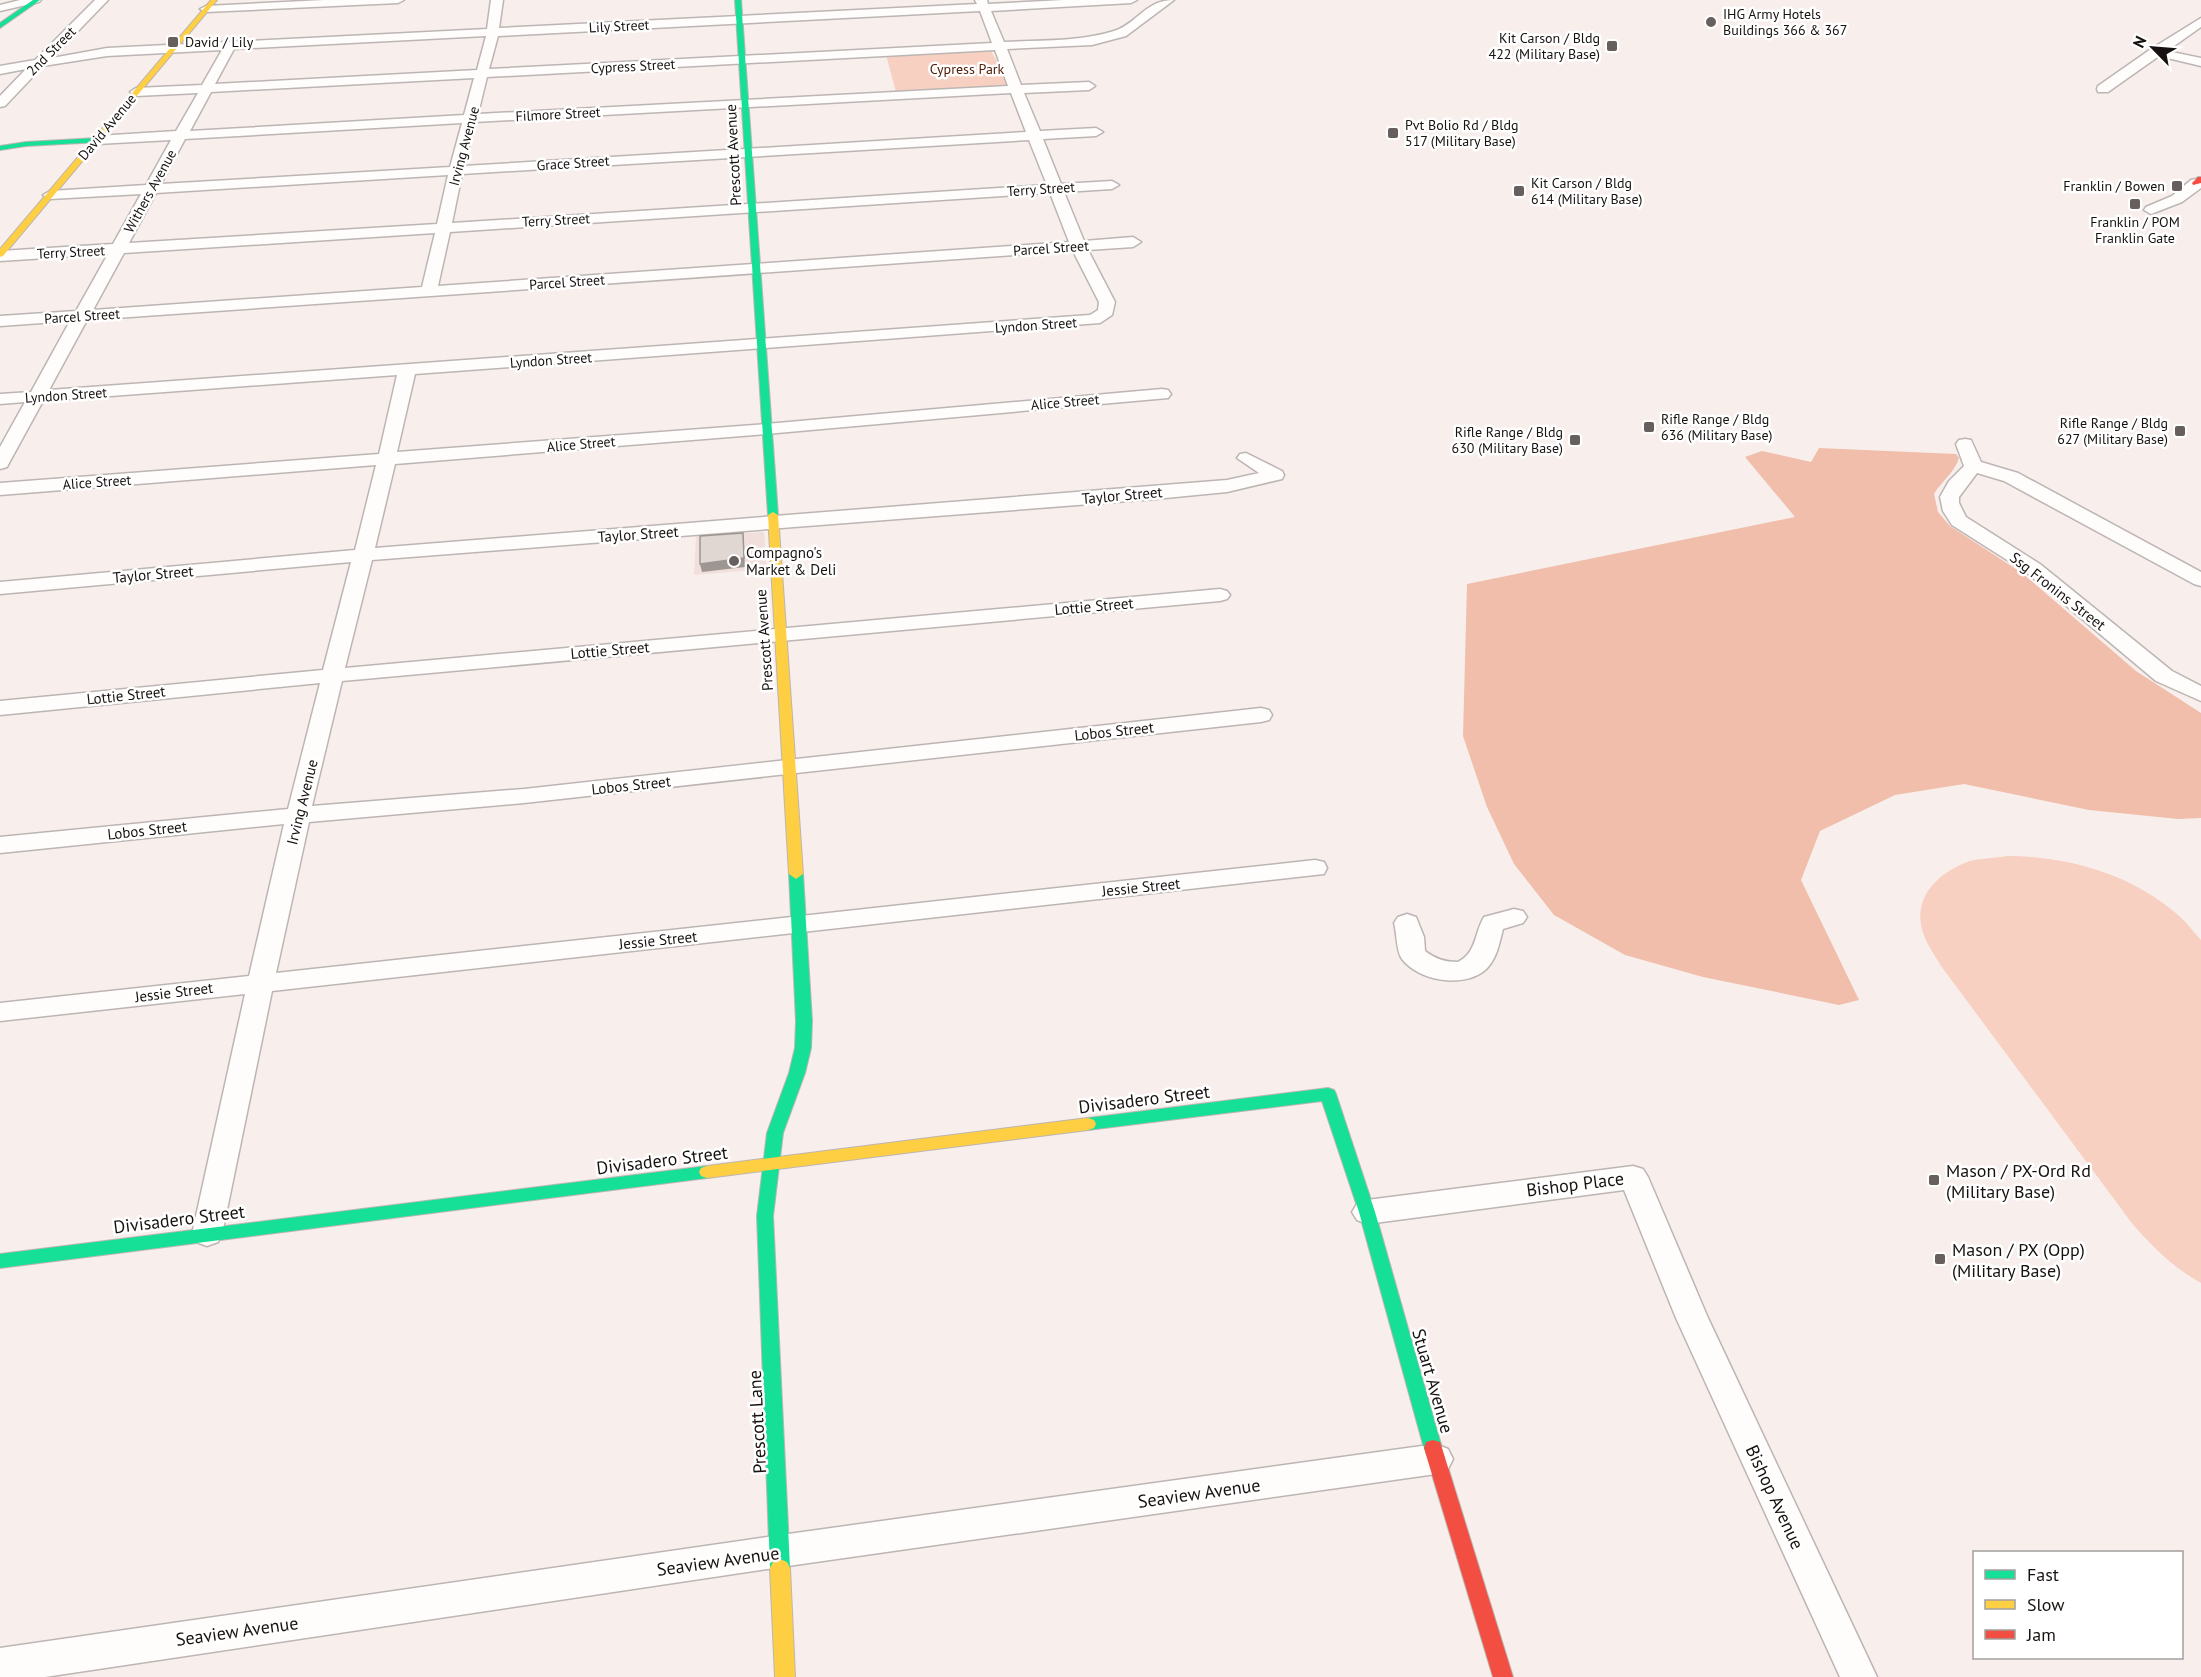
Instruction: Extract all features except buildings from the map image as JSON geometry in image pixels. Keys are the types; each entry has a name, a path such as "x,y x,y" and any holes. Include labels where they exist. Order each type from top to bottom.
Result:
{"street":[{"path":"0,8 36,0"},
{"path":"0,26 36,0"},
{"name":"2nd Street","path":"0,103 102,0"},
{"path":"210,5 398,0"},
{"name":"Irving Avenue","path":"429,292 456,170 483,75 493,32 497,0"},
{"name":"Prescott Avenue","path":"738,0 747,103 755,269 790,767 804,1022 803,1048 797,1073 775,1133 770,1165"},
{"name":"Lily Street","path":"0,70 107,52 982,4 1131,0"},
{"path":"1142,0 1166,1"},
{"name":"Cypress Street","path":"136,92 1101,40 1116,36 1166,1"},
{"path":"982,4 998,46 1018,88 1054,188 1078,246"},
{"name":"David Avenue","path":"0,255 210,5"},
{"path":"2103,89 2201,22"},
{"name":"Withers Avenue","path":"0,463 230,46"},
{"path":"2154,52 2201,62"},
{"name":"Filmore Street","path":"0,148 26,144 1018,88 1089,86"},
{"name":"Grace Street","path":"50,195 1096,132"},
{"path":"2151,210 2177,199 2199,182"},
{"name":"Terry Street","path":"0,255 1112,185"},
{"name":"Parcel Street","path":"0,321 1133,242"},
{"name":"Lyndon Street","path":"0,399 1084,321 1101,317 1107,308 1107,302 1078,246"},
{"name":"Irving Avenue","path":"207,1234 260,982 407,371"},
{"name":"Alice Street","path":"0,489 766,429 1162,394"},
{"path":"1965,444 1973,466 2011,477 2201,580"},
{"name":"Taylor Street","path":"0,588 364,555 1155,493 1227,486 1275,476 1246,458"},
{"name":"Ssg Fronins Street","path":"1973,466 1955,484 1949,494 1949,506 1959,521 2033,568 2164,676 2201,694"},
{"name":"Lottie Street","path":"0,708 334,675 1220,595"},
{"name":"Lobos Street","path":"0,845 299,815 524,796 1261,715"},
{"name":"Jessie Street","path":"0,1012 1315,868"},
{"path":"1407,923 1412,937 1412,954 1422,964 1437,970 1453,972 1467,969 1478,963 1485,953 1488,930 1492,923 1514,917"},
{"name":"Divisadero Street","path":"0,1261 1328,1094"},
{"name":"Stuart Avenue","path":"1328,1094 1367,1212 1436,1459 1503,1677"},
{"name":"Prescott Lane","path":"770,1165 765,1216 785,1677"},
{"name":"Bishop Place","path":"1367,1212 1633,1177 1692,1318"},
{"name":"Bishop Avenue","path":"1692,1318 1859,1677"},
{"name":"Seaview Avenue","path":"0,1666 781,1551 1436,1459"}],"shaded area":[{"path":"1819,448 1956,454 1959,458 1957,463 1934,494 1938,512 1950,526 2022,573 2136,671 2201,713 2201,818 2178,819 2089,810 1964,784 1895,795 1820,831 1801,880 1859,1000 1839,1005 1703,977 1625,955 1554,915 1514,864 1487,807 1463,736 1467,584 1795,517 1745,457 1762,451 1811,462"},
{"path":"764,532 767,569 694,575 696,536"}],"green space":[{"name":"Cypress Park","path":"990,49 1008,82 1006,86 896,92 886,55"},
{"path":"2007,856 2073,863 2115,877 2154,897 2172,910 2201,940 2201,1283 2181,1271 2163,1256 2131,1222 1941,966 1925,939 1920,917 1922,905 1932,886 1959,865 1979,859"}],"traffic: fast":[{"path":"0,26 37,0"},
{"path":"738,0 773,515"},
{"path":"0,148 26,144 97,140"},
{"path":"780,1568 765,1216 775,1133 797,1073 803,1048 804,1021 796,874"},
{"path":"1088,1124 1328,1094 1367,1212 1433,1448"},
{"path":"0,1261 707,1172"}],"traffic: slow":[{"path":"0,254 214,0"},
{"path":"773,515 796,874"},
{"path":"707,1172 1088,1124"},
{"path":"780,1568 785,1677"}],"traffic: jam":[{"path":"2196,183 2201,179"},
{"path":"1433,1448 1503,1677"}],"place":[{"name":"IHG Army Hotels Buildings 366 & 367","path":"1711,22"},
{"name":"David / Lily","path":"173,42"},
{"name":"Kit Carson / Bldg 422 (Military Base)","path":"1612,46"},
{"name":"Pvt Bolio Rd / Bldg 517 (Military Base)","path":"1393,133"},
{"name":"Franklin / Bowen","path":"2177,186"},
{"name":"Kit Carson / Bldg 614 (Military Base)","path":"1519,191"},
{"name":"Franklin / POM Franklin Gate","path":"2135,204"},
{"name":"Rifle Range / Bldg 636 (Military Base)","path":"1649,427"},
{"name":"Rifle Range / Bldg 627 (Military Base)","path":"2180,431"},
{"name":"Rifle Range / Bldg 630 (Military Base)","path":"1575,440"},
{"name":"Compagno's Market & Deli","path":"734,561"},
{"name":"Mason / PX-Ord Rd (Military Base)","path":"1934,1180"},
{"name":"Mason / PX (Opp) (Military Base)","path":"1940,1259"}]}
